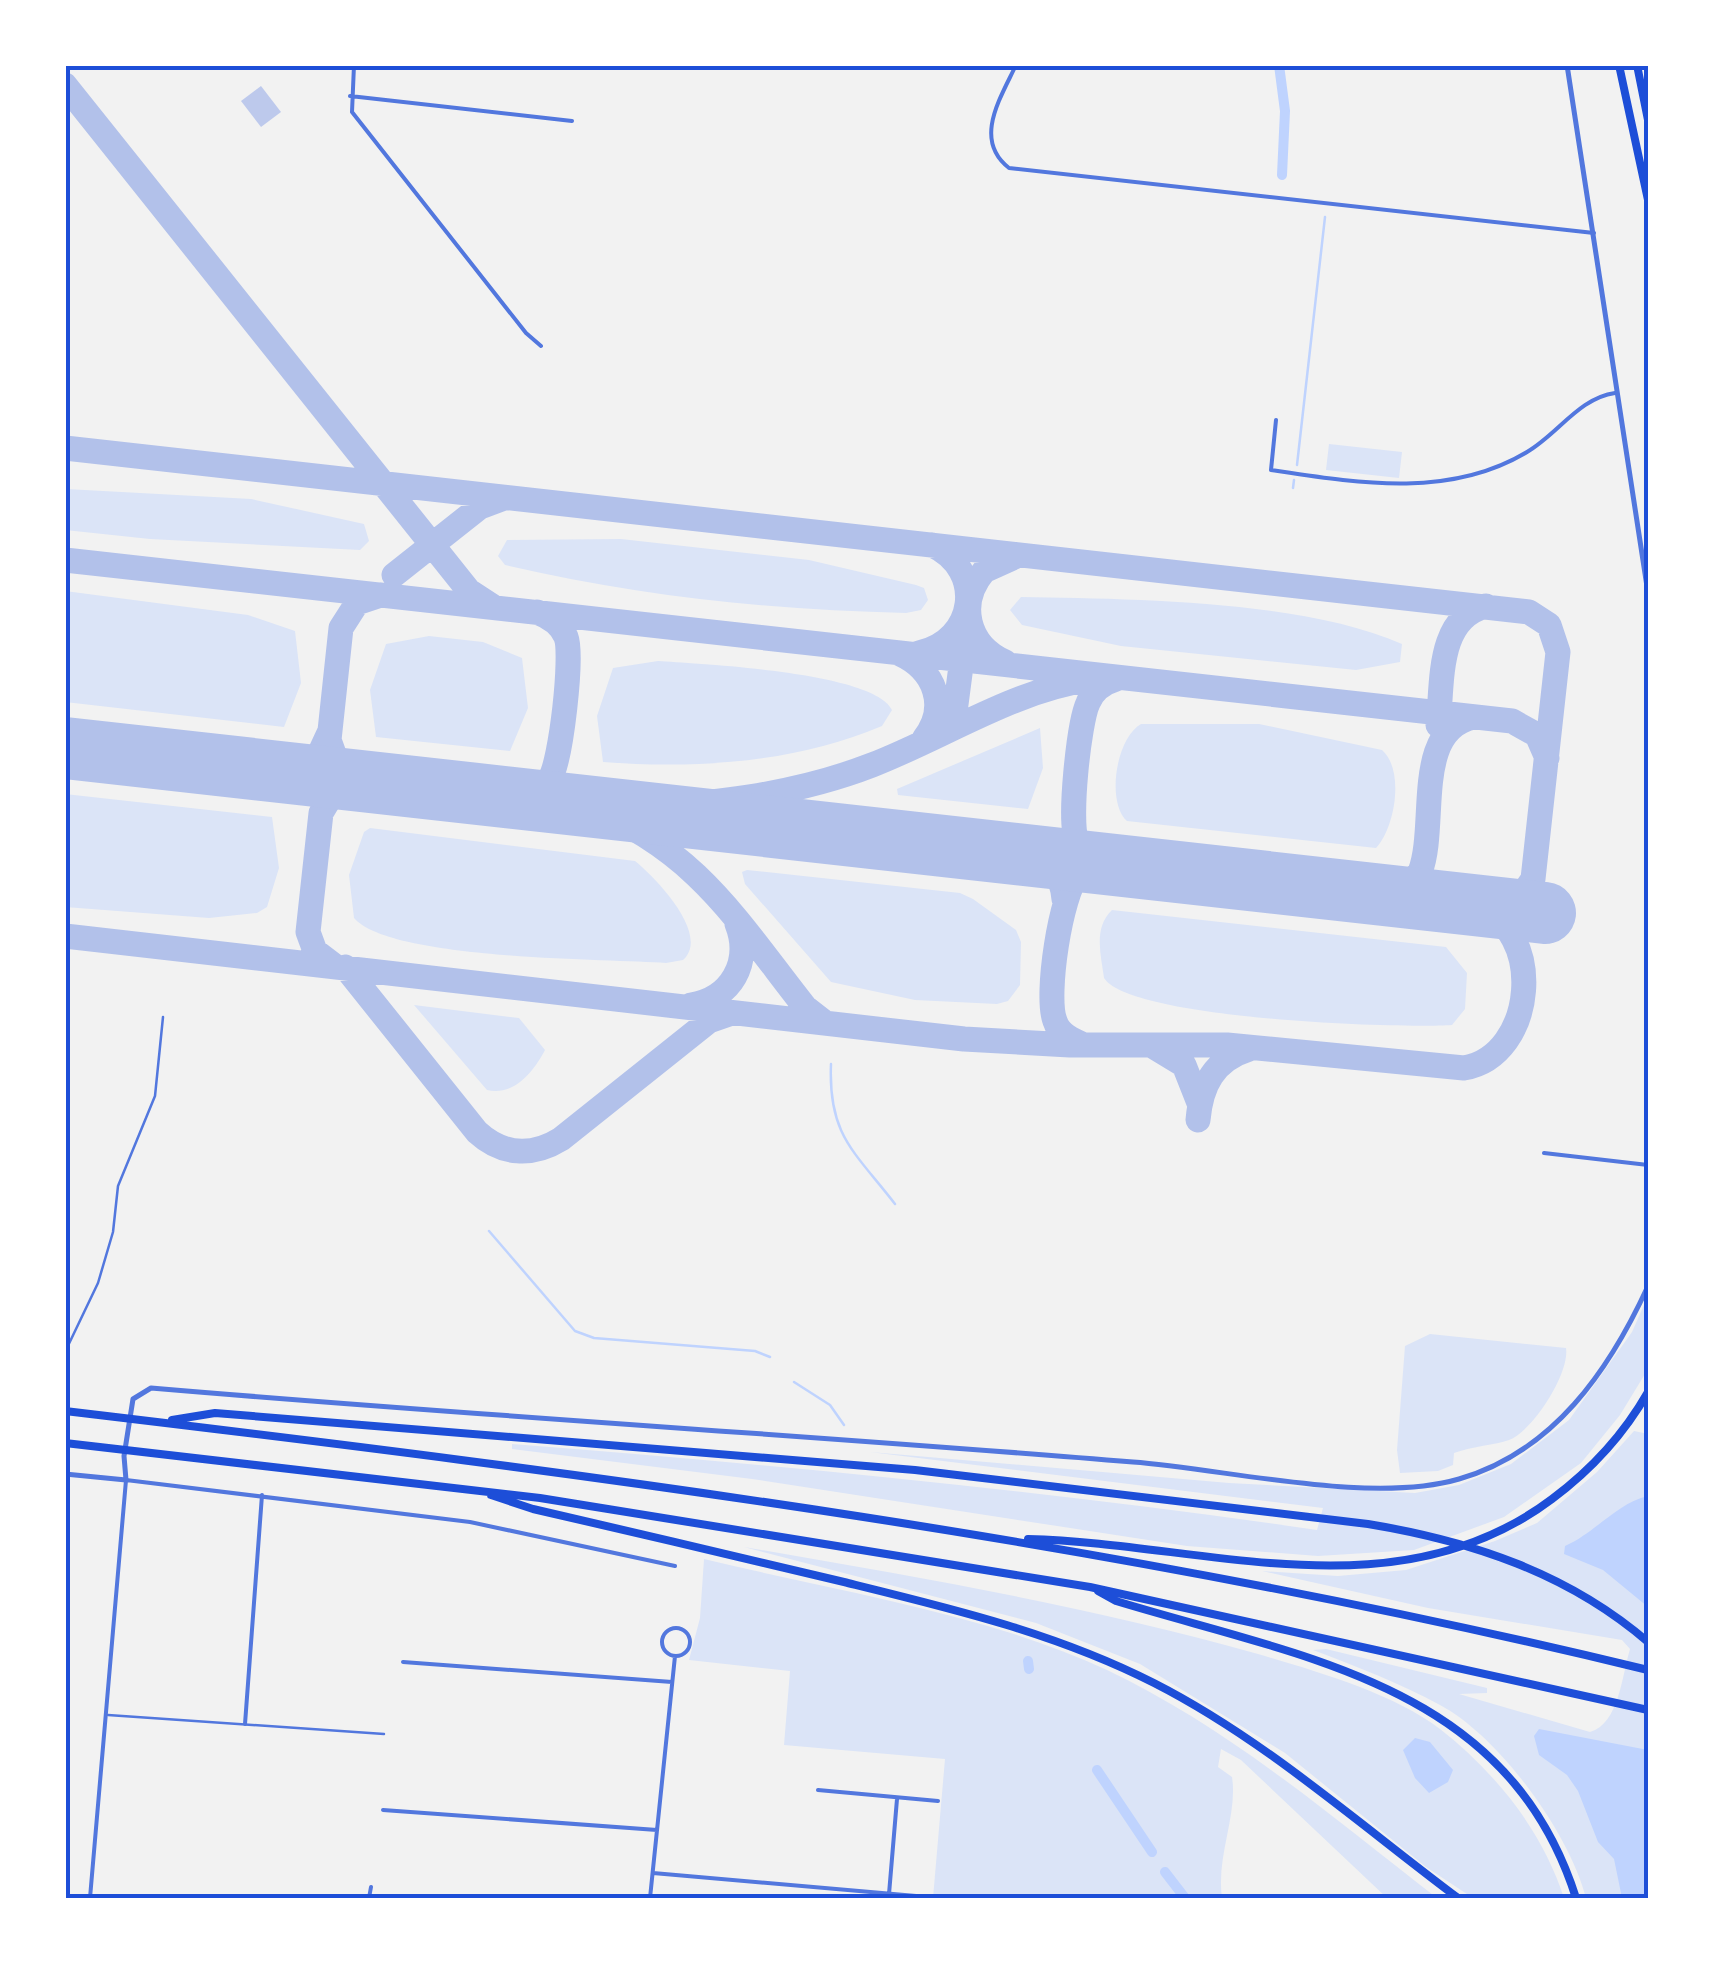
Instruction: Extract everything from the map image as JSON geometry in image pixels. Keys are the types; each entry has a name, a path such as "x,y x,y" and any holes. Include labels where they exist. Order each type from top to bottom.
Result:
{"highway":[{"path":"1619,65 1648,200"},
{"path":"1637,65 1648,120"},
{"path":"1004,1538 1074,1540 1172,1556 1290,1566 1366,1566 1444,1553 1502,1529 1555,1496 1605,1452 1648,1392"},
{"path":"65,1411 586,1474 1004,1538 1648,1670"},
{"path":"160,1422 215,1413 544,1439 914,1470 1313,1516 1440,1537 1506,1558 1583,1595 1648,1642"},
{"path":"65,1443 473,1489 1090,1587 1648,1710"},
{"path":"473,1489 533,1509 935,1604 1020,1627 1093,1655 1206,1711 1458,1898"},
{"path":"1090,1587 1116,1601 1388,1686 1449,1722 1496,1760 1526,1796 1549,1834 1576,1898"}],"street":[{"path":"354,65 352,112 526,333 541,346"},
{"path":"1016,65 994,114 989,144 994,157 1008,168 1594,233"},
{"path":"1567,65 1648,593"},
{"path":"350,96 572,121"},
{"path":"1276,420 1271,470 1394,484 1454,480 1523,455 1590,400 1618,393"},
{"path":"1544,1154 1648,1165"},
{"path":"90,1898 108,1715 126,1480 124,1456 133,1399 143,1389 1135,1462 1258,1478 1404,1488 1473,1475 1531,1446 1574,1406 1632,1318 1648,1286"},
{"path":"65,1474 262,1495 503,1528 675,1566"},
{"path":"245,1724 262,1495"},
{"path":"676,1628 687,1634 689,1642 686,1651 675,1656 663,1648 662,1639 676,1628"},
{"path":"650,1898 675,1656"},
{"path":"402,1662 672,1682"},
{"path":"818,1790 938,1801"},
{"path":"889,1894 898,1798"},
{"path":"382,1810 656,1830"},
{"path":"652,1873 939,1898"},
{"path":"369,1898 371,1887"}],"lane":[{"path":"65,1352 98,1282 113,1232 118,1186 155,1096 163,1016"},
{"path":"108,1715 384,1734"}],"shaded area":[{"path":"1329,444 1402,452 1399,478 1326,470"},
{"path":"66,489 251,499 364,524 369,541 360,550 150,539 65,530"},
{"path":"621,539 809,560 916,585 924,588 928,600 921,610 906,613 754,605 555,576 505,565 498,556 507,540"},
{"path":"65,591 248,615 295,631 301,683 284,727 65,702"},
{"path":"1021,597 1215,605 1316,618 1402,644 1400,662 1356,670 1121,646 1022,625 1010,610"},
{"path":"429,636 483,642 522,658 528,708 510,751 376,737 370,690 386,644"},
{"path":"658,661 821,679 879,697 892,710 882,726 780,755 674,765 603,762 597,716 613,668"},
{"path":"1141,724 1259,724 1382,750 1389,759 1395,785 1392,813 1383,839 1376,848 1127,821 1117,800 1117,771 1125,742"},
{"path":"1040,728 1043,768 1028,809 898,795 897,789"},
{"path":"65,794 272,817 279,868 267,907 257,913 209,918 65,907"},
{"path":"370,828 635,861 655,880 686,922 690,949 683,960 666,963 550,958 453,950 375,932 354,918 349,875 364,832"},
{"path":"742,872 960,893 1016,930 1021,942 1020,985 1008,1001 997,1004 915,1000 831,982 745,884"},
{"path":"1112,910 1446,947 1467,973 1465,1009 1452,1025 1423,1026 1268,1018 1162,1003 1124,992 1104,978 1100,933"},
{"path":"414,1005 519,1018 545,1050 515,1086 487,1090"},
{"path":"1648,1296 1648,1369 1620,1415 1581,1463 1504,1517 1414,1550 1318,1556 1187,1546 752,1479 512,1449 512,1444 915,1480 1317,1530 1323,1508 870,1452 1229,1483 1415,1493 1459,1485 1511,1464 1569,1420 1632,1332"},
{"path":"1430,1334 1566,1348 1566,1359 1548,1400 1519,1434 1503,1442 1454,1453 1453,1465 1438,1471 1400,1473 1397,1450 1405,1346"},
{"path":"1634,1431 1648,1434 1648,1898 1586,1898 1548,1817 1486,1740 1463,1720 1425,1697 1313,1650 1326,1649 1487,1688 1487,1693 1459,1694 1590,1732 1607,1719 1618,1697 1630,1649 1622,1640 1428,1608 1262,1571 1338,1576 1406,1570 1495,1541 1537,1523 1597,1472"},
{"path":"744,1547 938,1581 1131,1621 1258,1654 1377,1694 1421,1716 1480,1764 1530,1826 1564,1898 1473,1898 1426,1867 1285,1753 1140,1664 1036,1623"},
{"path":"704,1559 960,1618 1060,1650 1107,1670 1237,1746 1437,1898 1387,1898 1241,1760 1221,1749 1218,1767 1232,1777 1233,1791 1222,1867 1222,1898 933,1898 945,1759 784,1745 790,1671 689,1660 700,1618"}],"water":[{"path":"1648,1496 1648,1607 1603,1570 1564,1554 1565,1546 1626,1505"},
{"path":"1539,1729 1648,1750 1648,1898 1622,1898 1614,1859 1598,1842 1578,1791 1567,1775 1539,1755 1534,1736"},
{"path":"1415,1738 1430,1742 1453,1770 1448,1782 1429,1793 1415,1778 1403,1750"}],"building":[{"path":"261,86 281,112 261,127 241,101"}],"waterway":[{"path":"1279,65 1285,111 1282,175"},
{"path":"1297,465 1325,217"},
{"path":"1293,488 1294,480"},
{"path":"831,1064 831,1088 839,1126 856,1155 895,1204"},
{"path":"489,1231 575,1331 594,1338 755,1351 770,1357"},
{"path":"794,1382 830,1405 844,1425"},
{"path":"1028,1661 1029,1669"},
{"path":"1097,1770 1152,1852"},
{"path":"1165,1872 1185,1898"}],"taxiway":[{"path":"65,85 469,591 492,606"},
{"path":"65,448 1529,612 1549,625 1558,652 1533,879 1510,901 1458,903"},
{"path":"394,575 480,507 504,498"},
{"path":"919,653 953,635 967,604 967,587 961,571 949,556 932,545"},
{"path":"1005,662 982,645 970,622 969,609 976,583 984,571 1019,555"},
{"path":"65,560 1512,721 1537,735 1547,758"},
{"path":"358,780 338,765 329,740 341,628 357,603 381,595"},
{"path":"1438,725 1442,672 1450,638 1470,613 1486,606"},
{"path":"517,798 539,789 550,778 565,708 566,637 561,628 537,612"},
{"path":"937,736 955,712 964,643"},
{"path":"900,654 922,670 934,690 936,714 924,739"},
{"path":"1116,679 1096,691 1085,714 1074,815 1081,847 1097,859 1123,866"},
{"path":"624,810 719,801 842,776 1032,694 1087,680"},
{"path":"1377,894 1406,887 1420,872 1434,759 1442,740 1455,725 1474,717"},
{"path":"290,773 316,761 329,733"},
{"path":"336,967 315,951 308,932 321,813 333,793 358,780"},
{"path":"587,806 657,843 685,865 734,916 805,1007 823,1021"},
{"path":"1024,855 1052,870 1064,899"},
{"path":"1084,1045 1063,1033 1055,1021 1052,990 1056,945 1066,902 1078,875 1113,866"},
{"path":"65,936 964,1039 1070,1045 1227,1045 1464,1068 1488,1058 1506,1041 1518,1017 1524,991 1522,964 1514,939 1498,919 1475,907"},
{"path":"691,1005 717,995 735,976 742,952 737,924"},
{"path":"345,967 477,1132 497,1145 518,1151 539,1149 561,1139 709,1021 732,1013"},
{"path":"1151,1045 1184,1065 1199,1103"},
{"path":"1198,1120 1206,1085 1218,1067 1249,1049"}],"runway":[{"path":"65,748 1545,913"}]}
